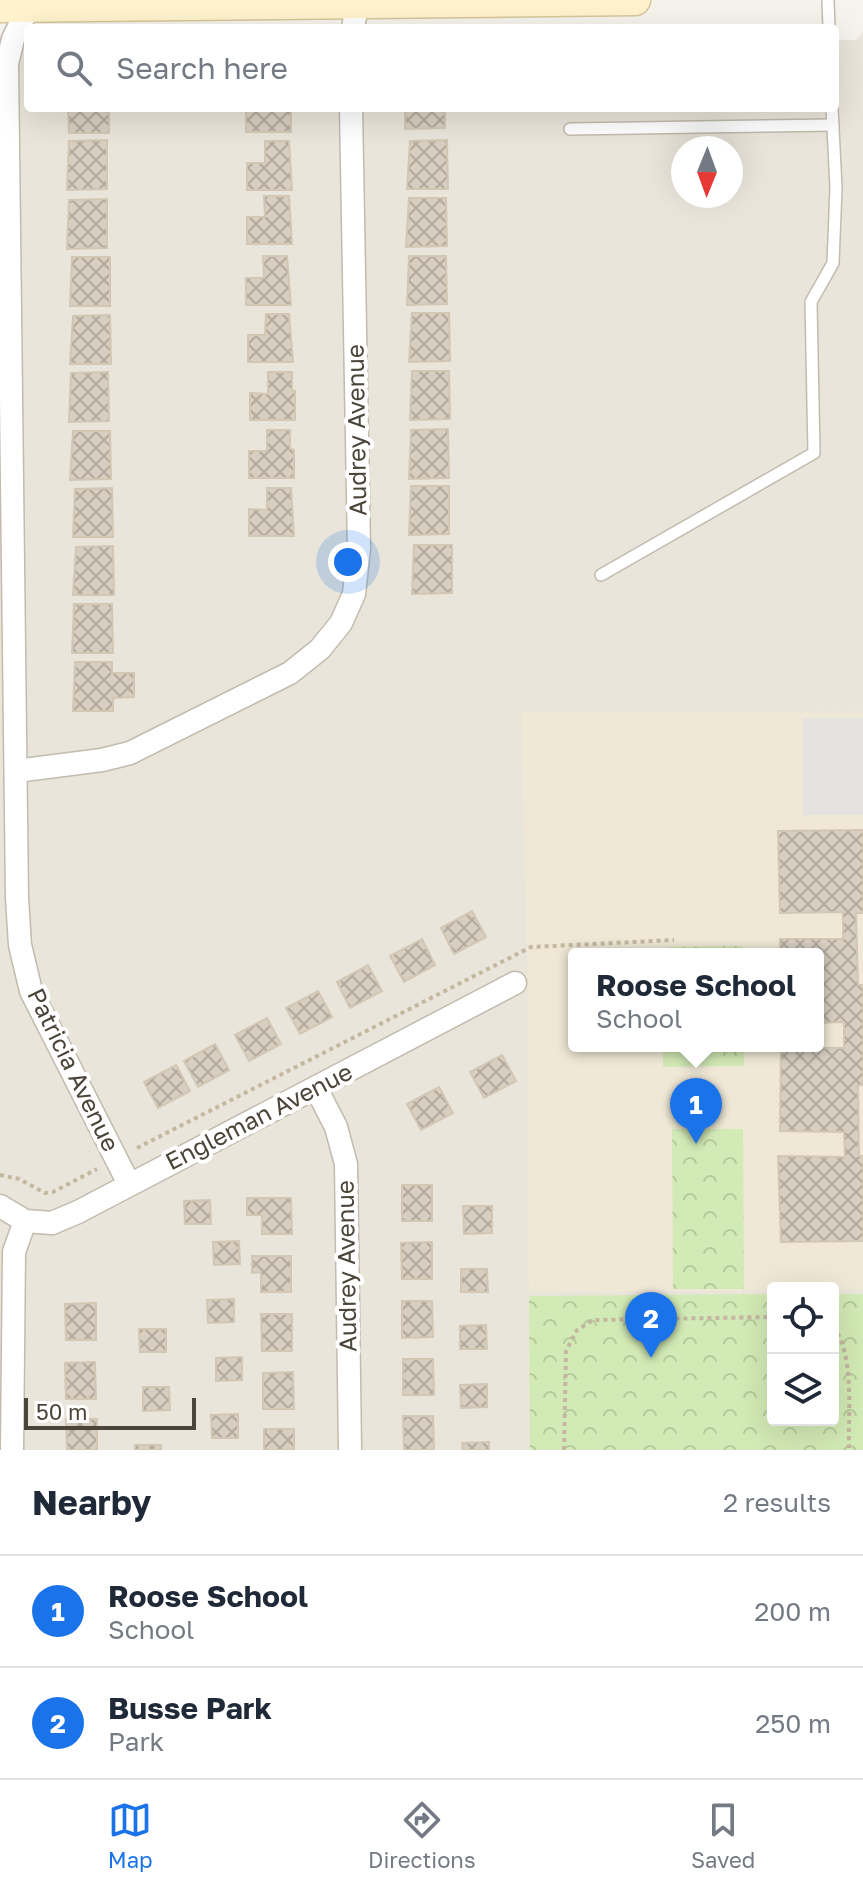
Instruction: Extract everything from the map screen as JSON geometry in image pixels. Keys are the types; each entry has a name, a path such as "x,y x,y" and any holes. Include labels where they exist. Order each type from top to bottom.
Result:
{"main road":[{"path":"20,4 356,11 635,0"}],"street":[{"name":"Patricia Avenue","path":"20,4 7,64 20,945 40,1009 129,1184"},
{"name":"Audrey Avenue","path":"16,771 102,760 130,753 290,673 320,649 341,623 354,594 359,549 351,112"},
{"name":"Engleman Avenue","path":"25,1221 52,1223 78,1212 515,983"},
{"name":"Audrey Avenue","path":"316,1088 336,1127 346,1164 350,1450"},
{"path":"0,1206 25,1221 14,1252 12,1450"}],"lane":[{"path":"828,0 829,24"},
{"path":"601,575 814,453 811,302 833,263 836,188 832,112"},
{"path":"570,129 833,125"}],"path":[{"path":"564,1450 566,1351 577,1330 593,1320 767,1317"},
{"path":"839,1334 843,1338 847,1364 849,1450"}],"shaded area":[{"path":"863,32 863,1450 0,1450 0,37 24,37 24,112 839,112 839,40 856,40"},
{"path":"863,711 863,1290 839,1289 839,1282 767,1282 767,1291 529,1292 528,1000 521,712"},
{"path":"803,718 863,718 863,815 803,815"}],"green space":[{"path":"742,946 742,948 668,948"},
{"path":"663,1052 744,1052 744,1066 663,1067"},
{"path":"672,1129 743,1129 744,1289 673,1289"},
{"path":"767,1294 767,1426 839,1426 839,1294 863,1294 863,1450 530,1450 529,1296"}],"building":[{"path":"68,112 109,112 109,133 69,133"},
{"path":"246,112 291,112 291,132 246,132"},
{"path":"405,112 445,112 445,128 405,129"},
{"path":"107,140 107,189 67,190 69,141"},
{"path":"447,140 448,189 407,189 410,141"},
{"path":"265,141 289,141 292,190 247,190 247,163 265,163"},
{"path":"264,196 289,196 292,244 247,244 247,217 265,217"},
{"path":"409,198 446,198 447,246 406,247"},
{"path":"107,199 107,248 67,249 69,200"},
{"path":"263,256 287,256 291,305 246,305 246,278 264,278"},
{"path":"409,256 446,256 447,304 407,305"},
{"path":"72,257 110,257 110,306 70,306"},
{"path":"412,313 449,313 450,361 409,362"},
{"path":"266,314 289,314 293,362 248,362 248,335 265,335"},
{"path":"110,315 111,364 70,364 73,316"},
{"path":"412,371 449,371 450,419 410,420"},
{"path":"108,372 109,421 69,422 71,373"},
{"path":"268,372 292,372 295,420 250,420 250,393 268,394"},
{"path":"448,429 449,478 409,479 411,430"},
{"path":"267,430 290,430 294,478 249,478 249,451 267,451"},
{"path":"73,431 110,431 111,479 70,480"},
{"path":"411,486 449,486 449,534 409,535"},
{"path":"112,488 113,537 73,537 75,489"},
{"path":"267,488 291,488 294,536 249,536 249,509 267,510"},
{"path":"414,545 452,545 452,593 412,594"},
{"path":"113,546 114,595 73,595 76,547"},
{"path":"74,604 112,604 113,653 72,653"},
{"path":"75,662 112,662 112,673 134,673 134,697 113,698 113,711 73,711"},
{"path":"863,830 863,913 856,913 858,985 863,985 863,1085 858,1085 859,1156 863,1156 863,1241 781,1242 778,1156 845,1157 844,1132 780,1131 781,1052 824,1052 824,1048 844,1048 844,1022 824,1023 824,948 780,948 780,939 843,939 843,912 780,913 778,831"},
{"path":"472,911 486,937 454,954 441,928"},
{"path":"422,939 435,965 404,982 390,956"},
{"path":"368,965 382,991 350,1008 337,982"},
{"path":"318,991 332,1017 300,1034 286,1008"},
{"path":"267,1018 281,1044 249,1061 235,1035"},
{"path":"215,1044 229,1070 198,1087 184,1061"},
{"path":"502,1055 516,1081 484,1098 470,1072"},
{"path":"176,1065 190,1091 158,1108 144,1082"},
{"path":"439,1087 453,1113 421,1130 407,1104"},
{"path":"402,1185 432,1185 432,1221 402,1221"},
{"path":"247,1198 291,1198 292,1234 262,1234 262,1215 247,1215"},
{"path":"210,1200 211,1224 185,1224 184,1201"},
{"path":"463,1206 492,1206 492,1233 464,1234"},
{"path":"239,1241 240,1264 214,1265 213,1242"},
{"path":"432,1242 432,1279 402,1279 401,1243"},
{"path":"252,1256 291,1256 291,1292 261,1292 261,1272 252,1273"},
{"path":"461,1269 487,1269 488,1292 461,1292"},
{"path":"234,1299 234,1322 208,1323 207,1300"},
{"path":"402,1301 432,1301 433,1337 402,1338"},
{"path":"96,1303 96,1340 66,1340 65,1304"},
{"path":"261,1314 292,1314 292,1351 262,1351"},
{"path":"486,1325 487,1349 460,1349 460,1326"},
{"path":"139,1329 166,1329 166,1352 140,1352"},
{"path":"242,1357 242,1380 216,1381 216,1358"},
{"path":"403,1359 433,1359 434,1395 403,1395"},
{"path":"95,1362 96,1399 66,1399 65,1363"},
{"path":"293,1372 294,1409 263,1409 263,1373"},
{"path":"487,1384 487,1407 461,1408 460,1385"},
{"path":"143,1387 169,1387 170,1410 143,1411"},
{"path":"238,1414 238,1438 212,1438 211,1415"},
{"path":"403,1416 433,1416 434,1450 404,1450"},
{"path":"66,1419 97,1419 97,1450 67,1450"},
{"path":"264,1429 294,1429 294,1450 264,1450"},
{"path":"489,1442 489,1450 463,1450 462,1443"},
{"path":"135,1445 161,1445 161,1450 135,1450"}],"place":[{"name":"Roose School","path":"696,1144"},
{"name":"Busse Park","path":"651,1358"}]}
